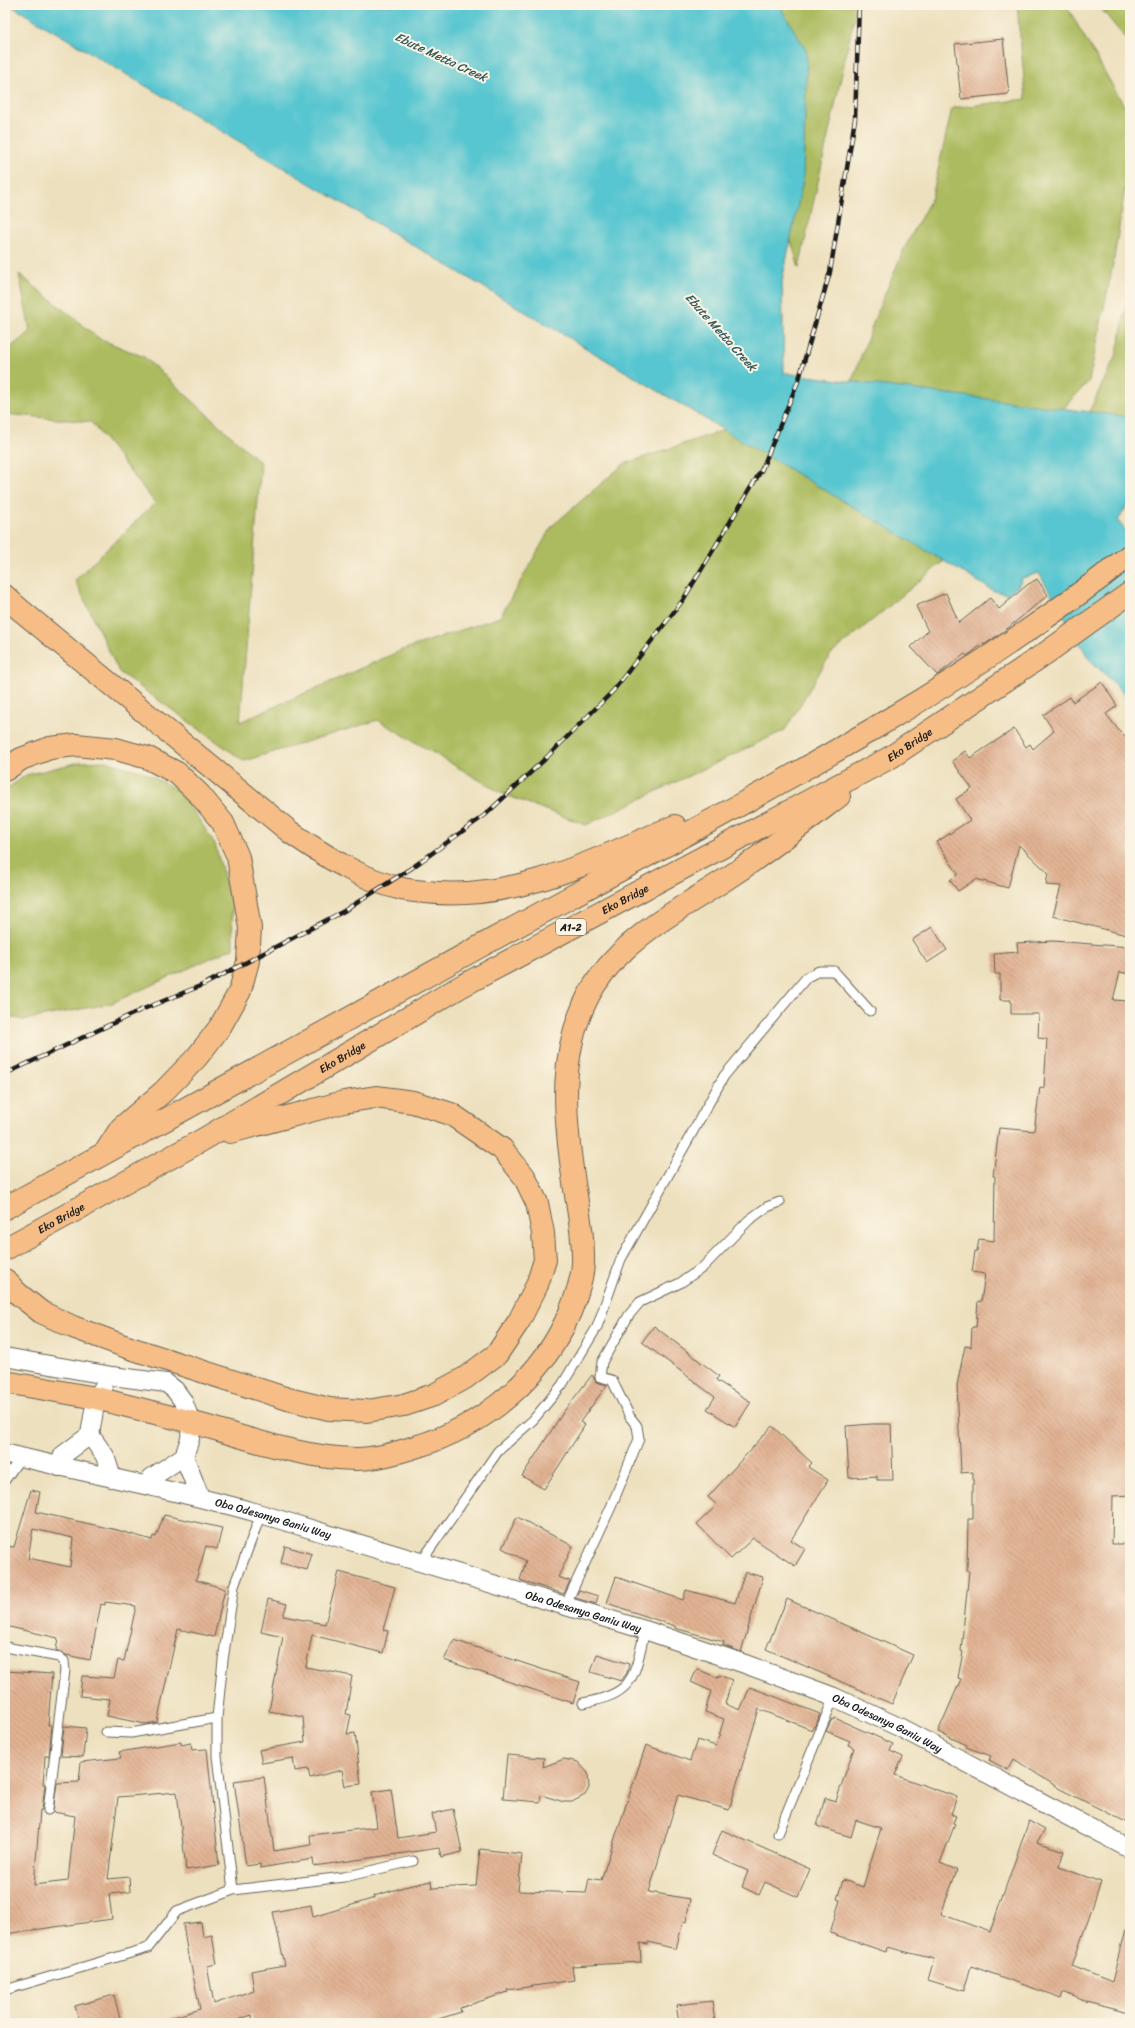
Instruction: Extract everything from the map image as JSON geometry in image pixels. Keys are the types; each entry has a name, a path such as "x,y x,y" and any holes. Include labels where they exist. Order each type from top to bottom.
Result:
{"main road":[{"name":"A1-2","path":"5,1208 469,952 792,777 895,716 979,662 1077,596 1130,555"},
{"name":"Eko Bridge","path":"5,1249 204,1139 460,987 891,757 1046,653 1130,593"},
{"path":"11,602 290,832 328,858 365,877 403,890 444,894 483,892 526,885 574,868 792,777"},
{"path":"5,770 21,759 50,748 76,746 116,749 148,758 177,773 200,795 223,823 238,857 250,928 248,961 240,991 220,1027 197,1057 164,1091 121,1128 106,1153"},
{"path":"5,1382 96,1398 322,1457 358,1459 393,1454 427,1444 458,1431 490,1412 517,1389 542,1363 561,1333 577,1295 583,1265 581,1233 566,1122 564,1087 578,1018 594,986 614,960 640,935 730,876 891,757"},
{"path":"5,1280 16,1293 41,1312 73,1327 124,1346 288,1399 329,1409 367,1411 404,1405 434,1395 465,1378 497,1354 519,1321 538,1285 545,1260 543,1232 537,1203 524,1176 502,1149 451,1114 413,1102 376,1097 344,1102 204,1139"}],"street":[{"path":"5,1357 112,1376 166,1383 175,1390 183,1401 191,1422 190,1439 184,1456 151,1478 149,1486"},
{"path":"59,1467 63,1455 90,1435 96,1398 112,1376"},
{"path":"90,1435 103,1452 112,1478"},
{"name":"Oba Odesanya Ganiu Way","path":"15,1456 59,1467 200,1496 645,1630 745,1664 834,1697 913,1734 1130,1849"},
{"path":"184,1456 200,1496"}],"lane":[{"path":"421,1562 498,1451 533,1420 562,1385 597,1327 621,1259 724,1076 807,977 819,971 834,972 870,1011"},
{"path":"566,1606 614,1500 639,1439 637,1426 630,1417 612,1380 600,1377 602,1362 629,1315 640,1302 680,1283 702,1268 748,1220 767,1207 780,1202"},
{"path":"5,1480 15,1456"},
{"path":"232,1890 217,1756 217,1718 223,1660 234,1586 261,1514"},
{"path":"583,1703 604,1699 622,1690 635,1671 645,1630"},
{"path":"5,1647 59,1657 64,1661 65,1670 48,1810"},
{"path":"778,1834 834,1697"},
{"path":"106,1732 131,1733 217,1718"},
{"path":"5,1990 148,1948 177,1911 232,1890 344,1877 413,1861"}],"green space":[{"path":"722,5 857,5 799,268"},
{"path":"1017,5 1066,5 1130,116 1130,156 1114,259 1089,381 1060,412 848,392 876,315 904,249 932,197 952,108 1026,99"},
{"path":"1098,5 1130,5 1130,44"},
{"path":"19,274 100,339 144,357 261,463 240,722 402,650 500,617 552,526 624,464 739,425 945,560 830,655 785,730 586,825 503,794 378,720 244,761 119,672 75,580 155,503 91,422 5,414 5,348 10,348 30,331"},
{"path":"1130,289 1130,461 1081,429 1117,353"},
{"path":"105,761 144,772 181,792 215,844 232,908 233,948 112,1003 24,1020 5,1016 5,790 26,775 80,762"}],"water":[{"name":"Ebute Metta Creek","path":"10,5 779,5 807,52 803,180 782,281 784,373 1130,417 1130,496 1129,502 1118,521 1130,536 1130,702 1116,685 1089,659 1039,573 1022,578 1018,586 1007,594 994,591"}],"building":[{"path":"1003,39 1009,94 961,99 955,44"},
{"path":"1037,579 1048,595 1008,628 984,645 983,643 967,656 965,654 937,675 911,647 928,631 916,606 946,593 959,623 990,598 999,609 1027,585"},
{"path":"1102,682 1117,706 1106,714 1130,742 1130,936 1053,916 1061,886 1046,885 1048,873 1019,845 1008,888 976,879 958,891 950,880 958,874 937,842 970,820 956,799 972,788 952,761 965,751 970,758 1014,729 1026,747 1030,744 1033,749 1054,731 1043,715 1070,697 1073,702"},
{"path":"932,927 947,950 927,963 912,940"},
{"path":"1053,941 1130,947 1130,974 1120,972 1113,1000 1130,1001 1130,1495 1113,1496 1112,1544 1130,1544 1130,1824 1060,1789 1014,1759 1008,1770 989,1760 991,1756 966,1747 967,1745 938,1732 961,1679 958,1678 963,1652 961,1651 969,1571 967,1571 968,1519 973,1519 973,1472 961,1473 957,1385 965,1346 971,1347 972,1327 976,1327 978,1301 981,1302 985,1274 972,1272 975,1251 977,1251 979,1239 994,1241 995,1176 993,1176 999,1128 1034,1131 1040,1087 1044,1088 1047,1039 1038,1038 1039,1014 1011,1014 1011,1000 1000,1000 1000,974 995,974 994,954 1018,952 1017,943"},
{"path":"654,1326 719,1376 716,1380 751,1402 735,1427 707,1409 715,1397 642,1342"},
{"path":"592,1375 596,1382 607,1385 580,1422 585,1425 544,1489 522,1476 564,1411"},
{"path":"891,1424 893,1480 877,1480 877,1476 849,1478 846,1426"},
{"path":"772,1426 812,1463 808,1467 828,1480 791,1540 805,1549 795,1566 753,1538 731,1559 697,1524 717,1505 708,1497"},
{"path":"31,1490 40,1492 36,1512 117,1530 152,1540 153,1536 156,1537 164,1515 222,1528 217,1549 206,1546 196,1580 225,1589 214,1637 178,1629 157,1722 145,1724 107,1716 110,1699 80,1696 82,1676 114,1678 118,1660 124,1661 136,1606 105,1602 105,1605 101,1604 90,1660 66,1655 56,1650 58,1638 5,1626 5,1558 7,1546 14,1547","holes":["33,1529 73,1538 70,1567 28,1558"]},
{"path":"517,1517 573,1546 558,1577 570,1581 564,1594 520,1580 526,1561 502,1548"},
{"path":"285,1546 312,1554 307,1570 281,1563"},
{"path":"339,1572 395,1587 383,1630 388,1631 383,1653 312,1635 306,1667 352,1676 346,1714 351,1715 347,1734 355,1733 361,1784 345,1786 342,1770 310,1778 308,1769 295,1771 293,1758 262,1763 259,1750 305,1742 303,1717 269,1711 283,1637 261,1632 268,1599 287,1604 283,1616 325,1624"},
{"path":"745,1572 763,1577 741,1652 723,1645 724,1642 675,1628 675,1626 607,1603 616,1577 683,1600 686,1590 735,1603"},
{"path":"579,1590 598,1596 596,1604 575,1598"},
{"path":"787,1599 913,1655 892,1704 766,1649"},
{"path":"454,1640 580,1682 573,1703 444,1660"},
{"path":"597,1654 629,1664 627,1673 621,1681 591,1672"},
{"path":"697,1669 718,1678 719,1675 732,1680 725,1704 740,1710 750,1687 820,1714 816,1726 814,1726 812,1730 759,1709 729,1810 678,1795 649,1892 690,1899 686,1922 683,1921 676,1949 648,1942 648,1944 640,1943 641,1962 572,1966 574,1980 507,1990 508,1992 460,2008 461,2012 426,2023 253,2023 252,2015 228,2023 164,2023 164,2020 200,2009 188,1956 183,1924 201,1922 203,1937 212,1935 217,1964 207,1966 214,2004 254,1990 251,1971 285,1965 273,1912 311,1905 313,1917 375,1898 374,1896 431,1881 432,1888 476,1886 480,1849 522,1854 518,1891 586,1893 589,1878 601,1880 646,1745 690,1761 697,1740 716,1746 724,1719 705,1712 711,1691 691,1682"},
{"path":"6,1671 52,1674 48,1725 52,1725 49,1756 45,1756 43,1784 45,1784 42,1810 40,1810 34,1885 68,1881 75,1816 53,1812 57,1783 79,1782 81,1762 121,1758 119,1752 181,1742 181,1745 191,1743 192,1750 207,1749 219,1865 186,1870 177,1792 118,1797 108,1879 129,1877 130,1892 109,1894 112,1919 5,1934"},
{"path":"835,1718 893,1744 890,1751 903,1757 895,1775 957,1797 951,1814 956,1816 953,1823 955,1824 940,1863 957,1870 941,1914 990,1932 1029,1821 1045,1830 1037,1842 1064,1851 1059,1867 1101,1882 1072,1966 1112,1982 1125,1930 1130,1930 1130,2012 1082,2000 1063,1992 1061,1998 971,1966 964,1991 928,1980 934,1959 887,1947 886,1952 830,1933 840,1900 837,1899 843,1880 863,1887 881,1828 856,1820 851,1837 817,1826 825,1798 836,1801 854,1748 848,1745 850,1741 826,1731 832,1719 834,1720"},
{"path":"64,1726 86,1728 83,1757 61,1756"},
{"path":"507,1755 544,1758 543,1767 564,1759 578,1762 588,1773 589,1788 585,1795 572,1802 564,1802 541,1795 540,1802 503,1799"},
{"path":"264,1777 274,1851 311,1845 310,1835 377,1827 372,1792 391,1789 398,1838 436,1832 432,1814 453,1809 462,1852 441,1857 439,1848 314,1866 313,1859 260,1868 260,1864 246,1866 234,1781"},
{"path":"722,1830 810,1869 798,1897 765,1882 759,1895 742,1887 748,1871 712,1855"},
{"path":"114,1995 121,2023 80,2023 75,2006"},
{"path":"712,2001 715,2022 679,2023 676,2005"}],"railway":[{"path":"5,1074 141,1010 205,984 344,911 413,867 485,815 545,759 613,691 683,600 762,469 799,379 830,272 855,119 859,5"}]}
